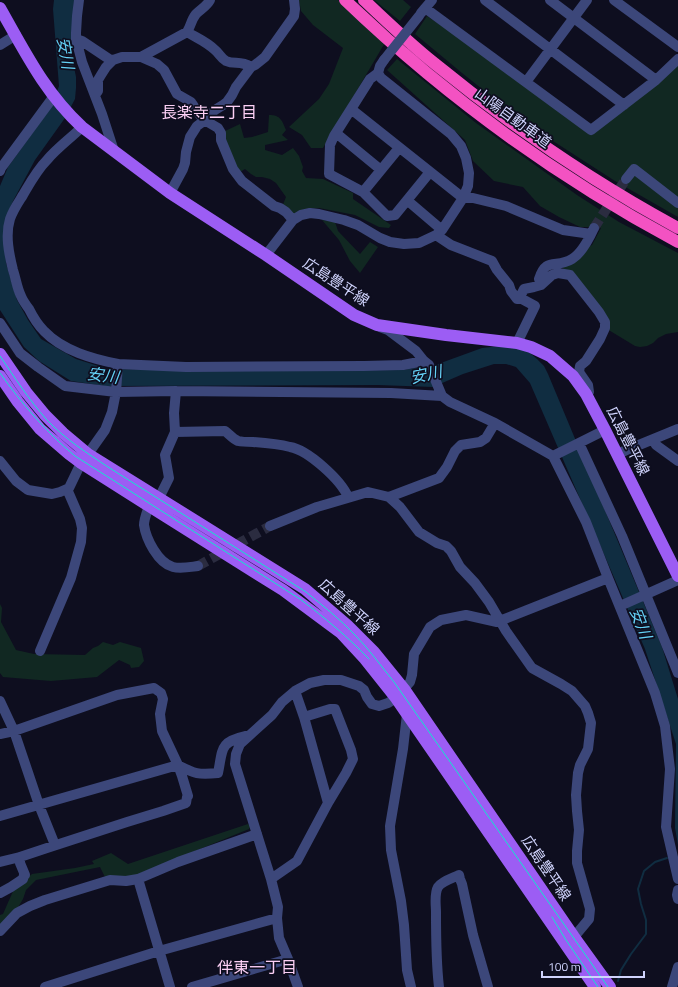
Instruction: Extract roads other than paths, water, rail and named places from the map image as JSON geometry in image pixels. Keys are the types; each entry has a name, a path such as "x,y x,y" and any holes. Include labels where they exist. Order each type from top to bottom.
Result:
{"highway":[{"name":"山陽自動車道","path":"345,0 375,29 425,72 487,120 565,175 678,242"},
{"name":"山陽自動車道","path":"364,0 432,62 494,111 571,164 678,228"}],"main road":[{"name":"広島豊平線","path":"0,8 39,76 69,115 82,127 170,193 266,255 354,315 377,325 517,343 531,347 550,356 573,376 586,394 678,576"},
{"name":"広島豊平線","path":"0,354 26,392 85,458 149,506 283,590 341,633 400,693 407,714 587,981 595,987"},
{"name":"広島豊平線","path":"0,376 18,402 40,429 69,454 85,458 159,498 305,589 347,625 374,652 400,693 610,987"}],"street":[{"path":"79,0 76,16 76,39 82,62 114,151"},
{"path":"141,57 188,32 192,20 196,14 208,5 210,0"},
{"path":"170,193 183,169 190,137 197,126 215,110 227,102 251,67 265,57 291,22 295,9 294,0"},
{"path":"430,172 408,201 395,215 387,216 363,192 329,174 330,145 336,133 370,79 378,73 384,60 432,0"},
{"path":"485,0 624,105"},
{"path":"550,0 656,80"},
{"path":"526,82 588,0"},
{"path":"614,0 678,47"},
{"path":"422,12 526,82 591,130 656,80 678,59"},
{"path":"188,32 207,43 220,57 225,60 231,63 241,62 251,67"},
{"path":"0,45 16,36"},
{"path":"76,39 82,41 109,59 113,60"},
{"path":"95,95 98,91 98,80 106,67 113,60 122,57 141,57 157,64 164,70 177,94 191,102 204,121 218,128 221,133 221,140 233,169 242,181 274,206 286,212 293,220"},
{"path":"266,255 293,220 310,214 329,216 358,225 390,242 404,244 419,243 439,232 464,198 468,186 469,173 466,158 461,146 451,134 386,83 378,73"},
{"path":"0,171 54,96"},
{"path":"351,109 464,198 473,198 506,206 563,230 592,231 580,252 571,260 545,266 539,279 541,285"},
{"path":"82,127 46,160 34,176 14,210 8,230 8,246 21,296 36,321 45,332 58,342 82,355 118,366 356,366 427,363"},
{"path":"336,133 381,170"},
{"path":"363,192 399,148"},
{"path":"626,179 634,169 678,203"},
{"path":"408,201 451,246 492,261 497,270 509,284 516,299 522,299 536,306 517,343"},
{"path":"522,299 521,294 524,289 541,285 552,275 558,273 570,275 599,312 605,322 605,328 586,361 580,366 579,372 588,385 589,392 586,394"},
{"path":"0,323 20,353 65,386 116,392 176,391 391,393 442,396"},
{"path":"377,325 388,330 416,351 427,363 442,396 450,402 495,423 554,455 586,522 608,578 621,606 655,693 665,726 670,769 666,827 678,879"},
{"path":"0,461 16,481 28,490 52,494 69,488 85,458 105,430 112,412 116,392 118,366"},
{"path":"159,498 169,478 165,455 174,432 176,391"},
{"path":"389,497 440,478 455,451 461,444 480,442 486,438 495,423"},
{"path":"617,454 678,429"},
{"path":"554,455 605,430"},
{"path":"174,432 225,431 237,441 293,447 302,451 330,472 346,492 348,497"},
{"path":"653,440 656,445 678,462"},
{"path":"578,444 622,536 645,596 678,673"},
{"path":"40,651 72,578 81,542 82,528 80,519 67,489"},
{"path":"270,526 318,507 368,492 389,497 400,507 419,532 437,543 446,546 451,551 460,567 475,583 489,602 506,631 532,668 572,691 585,706 591,723 588,749 580,764 578,773 576,795 580,830 577,863 590,909 589,919 574,937"},
{"path":"149,506 144,523 146,533 155,554 164,563 173,567 198,566"},
{"path":"298,987 279,938 277,918 278,907 271,879 235,764 236,754 240,744 272,715 282,702 295,691 310,683 324,680 341,680 360,686 372,704 379,706 388,703 410,682 414,654 430,627 441,620 466,615 497,622 608,578"},
{"path":"621,606 678,580"},
{"path":"0,734 14,731 117,695 154,688 161,693 163,699 160,714 162,731 178,765 188,796 186,803 163,812 0,862"},
{"path":"295,691 304,717 328,803"},
{"path":"0,701 14,731 39,805 55,845"},
{"path":"271,879 297,861 353,759 335,709 330,709 304,717"},
{"path":"407,714 403,749 390,826 390,838 404,925 407,970 411,987"},
{"path":"0,816 178,765 190,772 204,774 218,773 224,745 238,738 250,735"},
{"path":"0,931 17,913 45,900 110,880 126,882 138,879 178,862 257,834"},
{"path":"0,893 23,879 25,874 20,863 20,857"},
{"path":"440,987 438,978 436,934 436,894 438,887 442,883 459,875 473,935 488,987"},
{"path":"138,879 170,987"},
{"path":"678,890 678,899"},
{"path":"45,987 160,951 277,918"},
{"path":"192,987 288,959"},
{"path":"672,987 678,967"}],"water":[{"name":"安川","path":"54,0 74,0 72,57 76,77 75,99 65,118 35,160 13,201 5,221 6,263 17,300 41,339 76,359 108,369 268,371 403,370 438,364 482,348 500,346 519,347 529,352 544,366 548,374 662,647 678,699 678,845 675,828 676,744 645,649 530,383 516,367 506,364 494,364 463,374 433,387 378,385 105,386 71,381 39,361 24,347 0,310 0,186 8,167 52,106 59,86 53,9"}],"waterway":[{"path":"618,981 621,970 646,934 646,920 638,889 644,871 655,862 667,858"}],"tunnel":[{"path":"594,228 626,179"},
{"path":"198,566 270,526"}],"tram line":[{"path":"0,356 22,389 40,412 69,440 108,467 306,592 355,635 394,682 608,987"},
{"path":"0,373 35,417 75,456 300,599 336,628 369,659"},
{"path":"552,917 598,987"}],"district":[{"name":"長楽寺二丁目","path":"209,112"},
{"name":"伴東一丁目","path":"257,967"}]}
